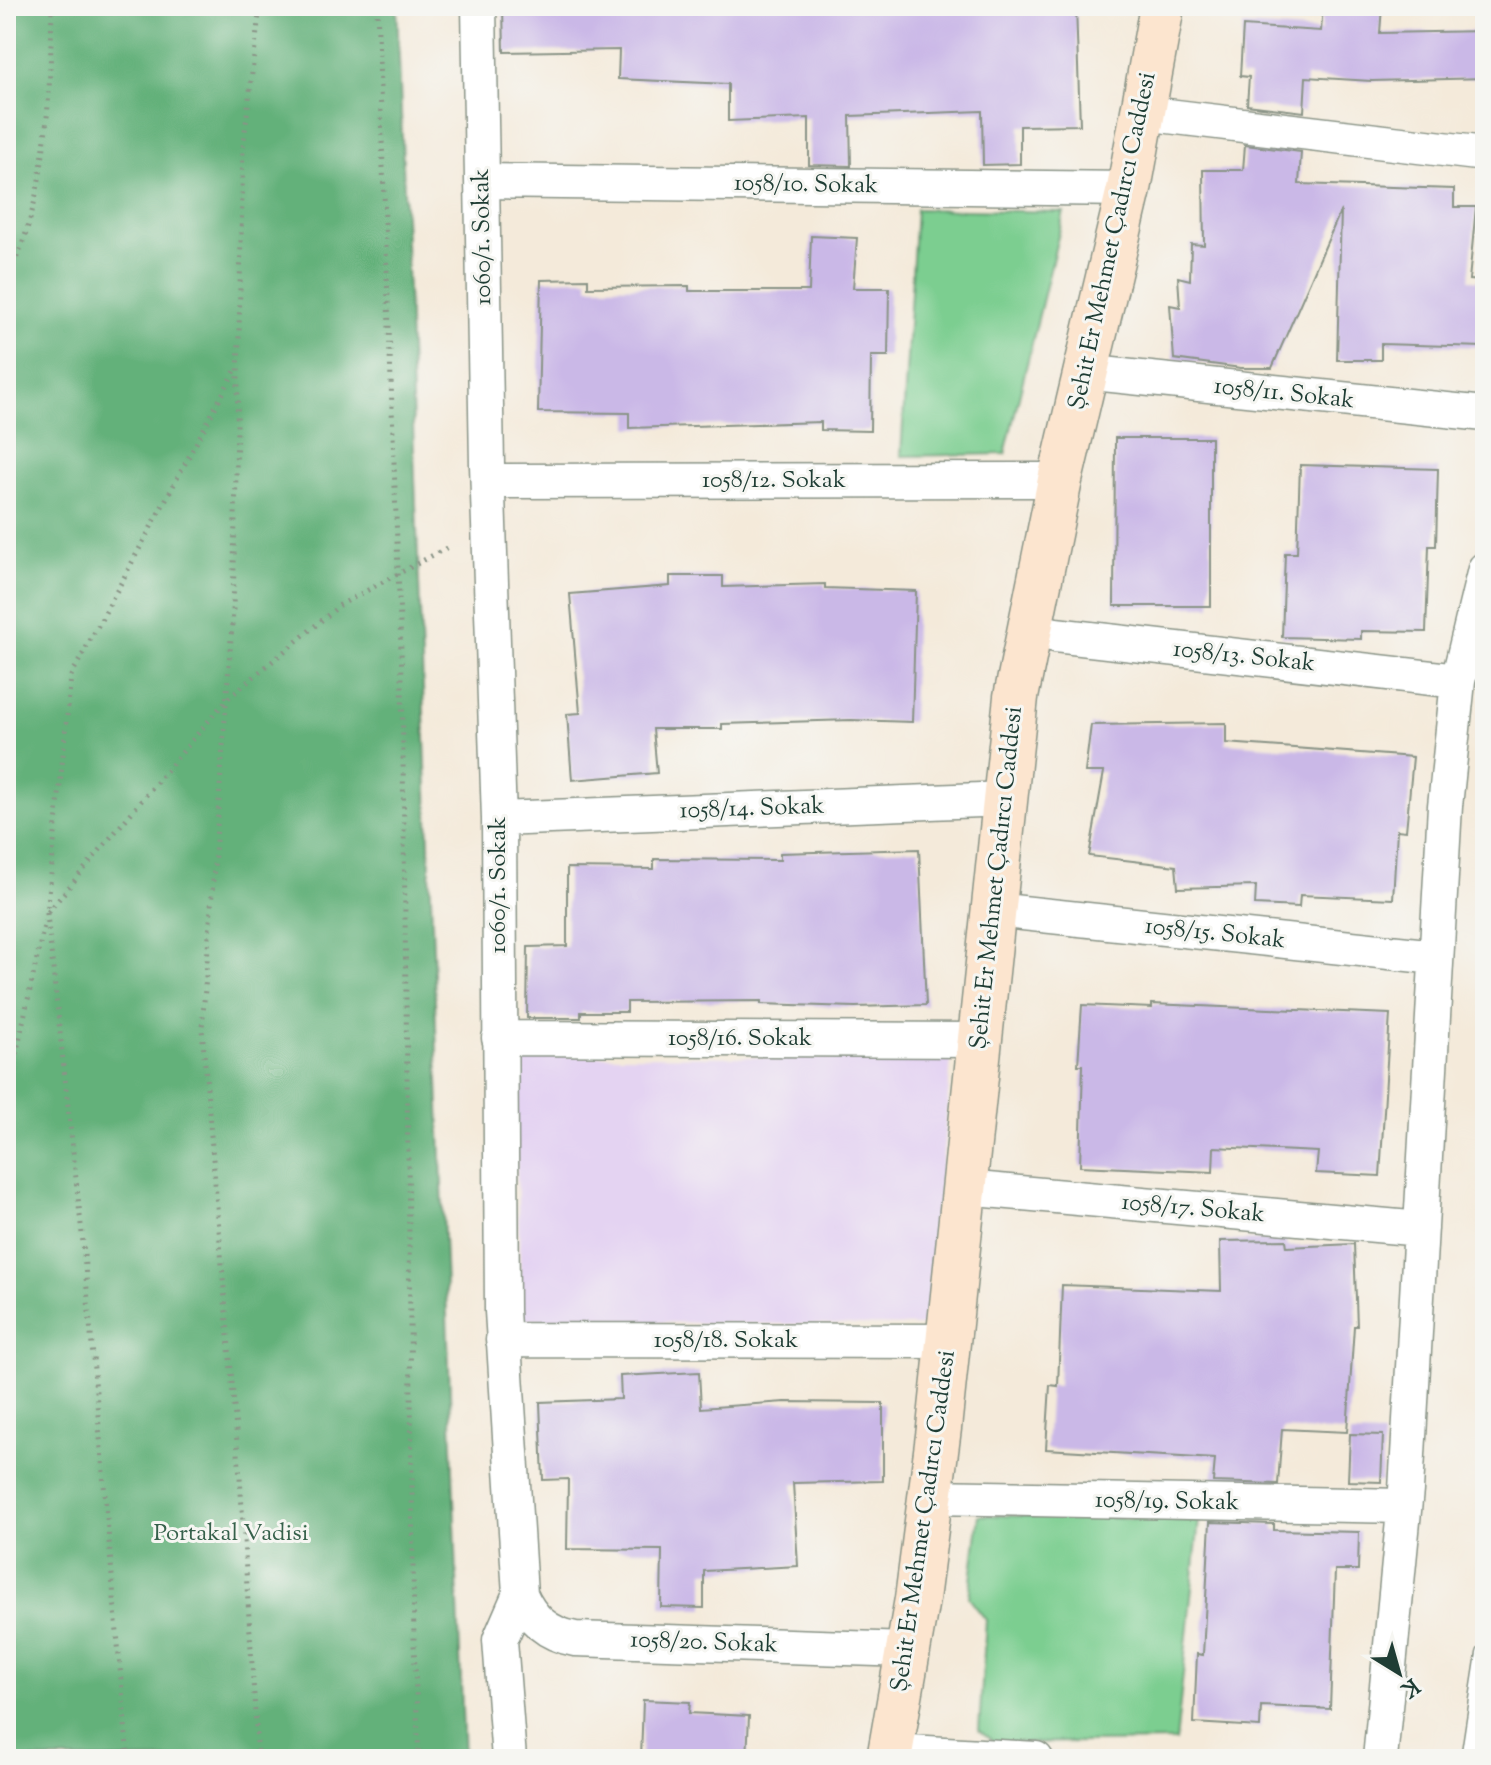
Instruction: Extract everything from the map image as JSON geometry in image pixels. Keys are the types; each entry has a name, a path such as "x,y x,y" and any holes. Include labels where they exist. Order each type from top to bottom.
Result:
{"main road":[{"name":"Şehit Er Mehmet Çadırcı Caddesi","path":"890,1755 930,1497 1016,697 1084,372 1129,189 1162,6"}],"street":[{"name":"1060/1. Sokak","path":"479,6 488,481 499,819 503,1340 520,1594 500,1640 509,1759"},
{"path":"1143,113 1485,154"},
{"name":"1058/10. Sokak","path":"483,181 1129,189"},
{"name":"1058/11. Sokak","path":"1084,372 1485,414"},
{"name":"1058/12. Sokak","path":"488,481 1060,480"},
{"path":"1380,1759 1404,1506 1445,806 1458,681 1485,569"},
{"name":"1058/13. Sokak","path":"1030,628 1055,635 1458,681"},
{"name":"1058/14. Sokak","path":"499,819 1006,799"},
{"name":"1058/15. Sokak","path":"994,910 1436,957"},
{"name":"1058/16. Sokak","path":"499,1038 980,1040"},
{"name":"1058/17. Sokak","path":"965,1188 1421,1229"},
{"name":"1058/18. Sokak","path":"503,1340 948,1341"},
{"name":"1058/19. Sokak","path":"930,1497 1404,1506"},
{"name":"1058/20. Sokak","path":"520,1594 537,1622 560,1637 908,1650"},
{"path":"890,1755 1036,1759"}],"lane":[{"path":"1469,1759 1485,1654"}],"path":[{"path":"6,279 20,255 49,123 52,6"},
{"path":"258,1759 240,1477 202,1029 233,611 243,148 260,6"},
{"path":"377,6 402,676 414,1644 419,1759"},
{"path":"6,262 20,255"},
{"path":"6,1101 47,914 71,676 239,363"},
{"path":"128,1759 83,1243 47,914 227,699 340,605 490,525"}],"shaded area":[{"path":"513,1055 951,1059 928,1326 522,1320"}],"green space":[{"name":"Portakal Vadisi","path":"6,6 397,6 464,1759 6,1759"},
{"path":"916,209 1064,212 1005,454 901,456"},
{"path":"979,1515 1199,1520 1176,1741 996,1743 979,1731 986,1620 969,1598"}],"building":[{"path":"503,6 1076,6 1080,125 1020,126 1020,164 983,165 982,111 850,116 851,166 809,165 809,118 728,121 728,84 618,79 619,50 504,52"},
{"path":"1323,6 1382,6 1380,33 1485,31 1485,78 1372,81 1306,77 1304,112 1247,105 1249,77 1240,76 1243,26 1321,31"},
{"path":"1245,145 1301,152 1299,184 1454,189 1454,207 1476,207 1469,280 1485,281 1485,347 1381,344 1381,360 1337,360 1341,210 1272,368 1241,368 1174,359 1170,305 1180,307 1178,277 1190,280 1191,244 1204,245 1203,170 1243,170"},
{"path":"811,236 857,238 853,288 889,288 888,356 871,356 870,431 821,430 821,422 629,428 629,413 538,412 541,280 588,279 588,287 689,286 689,291 809,291"},
{"path":"1115,438 1211,438 1211,606 1114,606"},
{"path":"1300,465 1438,469 1436,546 1429,546 1426,632 1361,631 1361,639 1282,637 1285,553 1297,553"},
{"path":"670,576 723,576 723,587 825,584 825,588 916,591 912,722 851,720 722,724 722,729 653,729 657,773 572,780 567,714 580,713 570,594 670,586"},
{"path":"1226,723 1226,743 1413,757 1406,831 1397,830 1393,899 1300,895 1299,907 1255,905 1256,886 1178,888 1176,866 1089,856 1104,772 1085,772 1091,725"},
{"path":"919,849 926,1005 855,1007 761,1004 761,1001 627,1002 627,1012 581,1012 581,1018 527,1018 528,947 567,946 567,868 654,869 654,859 780,860 780,853"},
{"path":"1152,1004 1390,1014 1380,1176 1316,1173 1318,1152 1214,1147 1213,1172 1080,1166 1083,1065 1078,1065 1082,1005 1152,1008"},
{"path":"1286,1240 1287,1247 1354,1244 1357,1326 1354,1326 1347,1432 1282,1429 1278,1484 1213,1482 1215,1459 1046,1449 1050,1385 1058,1386 1062,1285 1221,1291 1220,1241"},
{"path":"699,1372 701,1408 785,1402 883,1403 883,1481 793,1483 798,1566 704,1571 704,1608 661,1607 662,1550 567,1549 568,1479 543,1480 540,1402 621,1399 620,1376"},
{"path":"1350,1434 1383,1435 1381,1482 1348,1481"},
{"path":"1210,1522 1274,1524 1274,1530 1359,1532 1358,1570 1335,1570 1330,1709 1261,1706 1260,1727 1194,1723 1197,1654 1203,1655"},
{"path":"643,1700 690,1702 689,1713 749,1716 747,1759 641,1759"}]}
